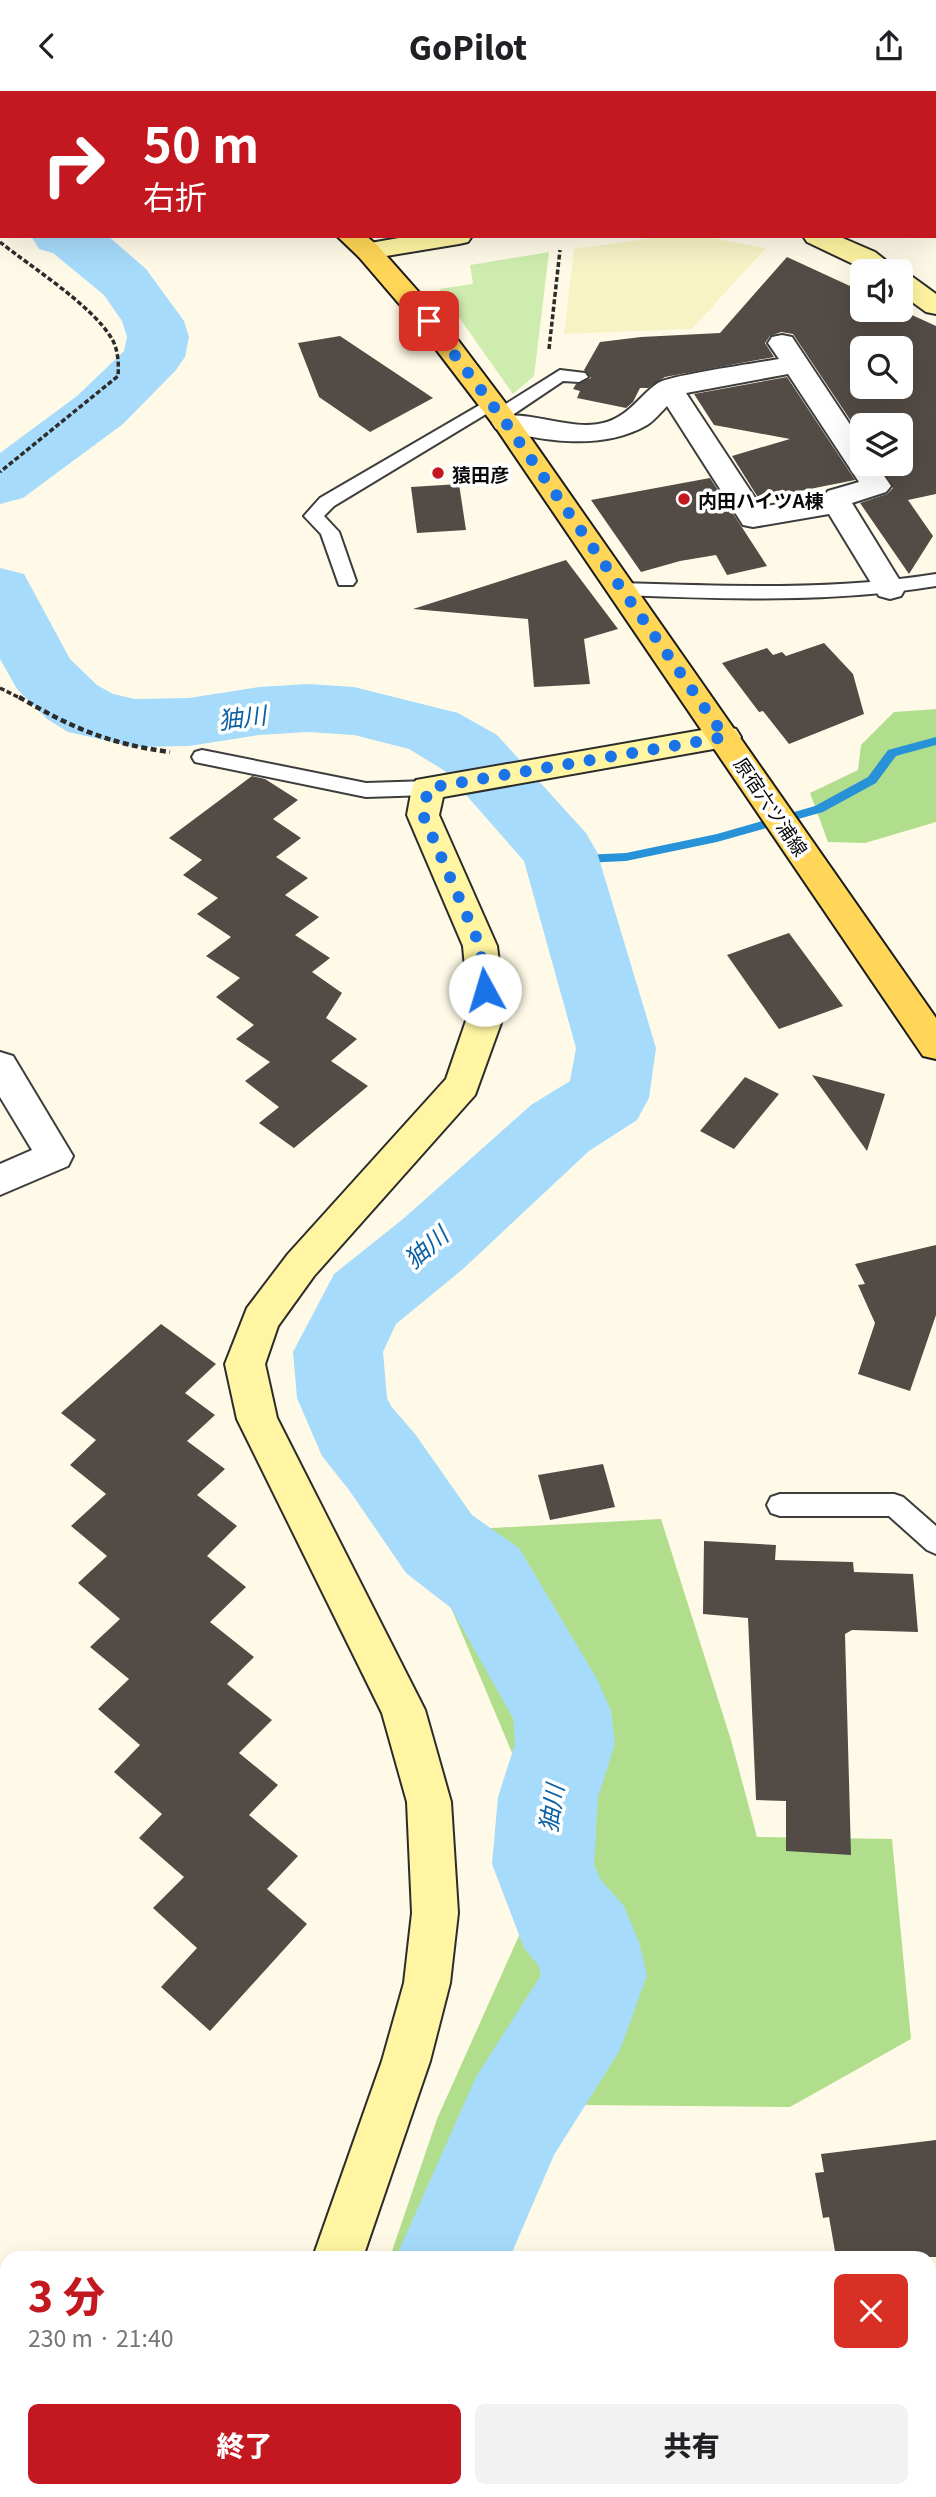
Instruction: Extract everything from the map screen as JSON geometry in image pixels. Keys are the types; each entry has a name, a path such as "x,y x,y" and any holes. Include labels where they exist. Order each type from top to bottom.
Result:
{"main road":[{"name":"原宿六ツ浦線","path":"359,244 429,321 498,414 725,737 936,1045"}],"street":[{"path":"359,244 434,238"},
{"path":"821,238 868,259"},
{"path":"913,290 936,306"},
{"path":"498,414 558,432 610,431 639,418 669,388 789,354 876,486 838,497 837,503 890,589"},
{"path":"669,388 753,518 837,503"},
{"path":"340,2251 406,2061 427,1983 435,1913 429,1802 403,1710 257,1419 245,1364 261,1319 301,1265 462,1085 488,1012 480,946 423,815 428,788 725,737"},
{"path":"0,1066 55,1156 0,1180"}],"lane":[{"path":"346,581 330,533 313,516 327,502 498,414 559,376 579,377"},
{"path":"621,589 807,594 890,589 936,580"},
{"path":"202,757 366,790 428,788"},
{"path":"779,1505 894,1505 936,1542"}],"path":[{"path":"0,242 98,324 111,338 119,364 118,376 0,472"},
{"path":"559,376 549,353 560,250"},
{"path":"0,688 27,700 70,726 136,748 202,757"}],"shaded area":[{"path":"654,238 711,238 766,248 692,329 564,334 574,249"}],"green space":[{"path":"549,252 534,376 513,394 439,289 473,284 470,265"},
{"path":"936,709 936,822 865,843 828,842 810,793 858,770 861,745 894,712"},
{"path":"426,1498 455,1530 661,1519 731,1740 757,1837 892,1839 911,2039 790,2107 585,2105 474,2251 392,2251 437,2119 555,1855 444,1591 399,1543"}],"building":[{"path":"787,257 850,286 850,322 913,322 913,315 936,326 936,494 908,500 933,536 909,574 860,503 887,494 893,488 886,476 913,476 913,413 850,413 850,420 793,334 781,332 770,336 765,343 774,357 665,377 648,388 640,388 633,402 626,408 577,398 580,391 573,389 576,384 591,378 584,370 600,342 720,333"},
{"path":"340,336 433,398 370,432 319,397 298,343"},
{"path":"787,377 855,480 759,499 732,456 790,439 714,425 694,394"},
{"path":"710,478 767,566 727,575 716,555 680,561 641,572 591,500"},
{"path":"459,484 466,530 417,533 411,487"},
{"path":"566,560 618,629 584,639 590,684 534,687 528,619 413,609"},
{"path":"824,643 853,674 864,714 789,744 763,711 759,712 722,663 767,648 773,655 782,652 786,656"},
{"path":"252,776 265,779 298,800 273,819 301,838 276,857 308,878 285,895 319,917 295,935 330,958 312,972 342,993 326,1018 357,1039 331,1061 368,1086 294,1148 259,1123 279,1107 245,1081 270,1062 236,1039 254,1025 216,997 240,978 206,956 231,937 197,914 218,898 183,875 202,860 169,838"},
{"path":"789,933 843,1006 779,1029 727,955"},
{"path":"812,1075 885,1094 867,1151"},
{"path":"745,1077 779,1094 734,1149 700,1131"},
{"path":"936,1245 936,1315 910,1391 858,1374 875,1323 858,1285 865,1284 855,1264"},
{"path":"161,1324 216,1364 185,1393 215,1415 187,1441 225,1469 197,1495 237,1526 207,1556 246,1587 210,1622 254,1657 227,1684 272,1720 239,1753 278,1785 249,1815 298,1856 267,1889 307,1924 210,2031 161,1987 197,1948 153,1908 184,1877 139,1838 162,1814 114,1772 140,1745 98,1709 129,1679 90,1647 120,1619 78,1583 107,1556 71,1526 106,1494 70,1465 96,1440 61,1413"},
{"path":"603,1464 615,1507 550,1520 538,1475"},
{"path":"704,1541 776,1545 775,1560 853,1562 854,1572 913,1574 918,1632 852,1630 845,1634 851,1855 786,1851 786,1801 756,1800 748,1618 703,1614"},
{"path":"936,2140 936,2251 835,2251 829,2217 823,2218 815,2173 824,2172 821,2154"}],"waterway":[{"name":"㹨川","path":"0,484 100,410 154,357 158,337 153,321 125,282 88,250 67,238"},
{"name":"㹨川","path":"0,590 42,672 72,702 93,715 135,723 189,722 259,711 308,708 354,711 432,730 471,753 559,852 616,1048 608,1098 560,1128 433,1244 365,1299 338,1352 342,1398 354,1429 382,1462 439,1544 485,1578 562,1711 565,1744 548,1797 543,1864 561,1912 587,1942 594,1975 582,2012 515,2116 456,2251"},
{"path":"562,860 626,857 717,838 819,809 872,780 892,753 936,741"}],"place":[{"name":"猿田彦","path":"438,473"},
{"name":"内田ハイツA棟","path":"684,499"}],"route":[{"path":"429,321 506,423 725,737 428,788 423,815 480,946 485,990"}]}
